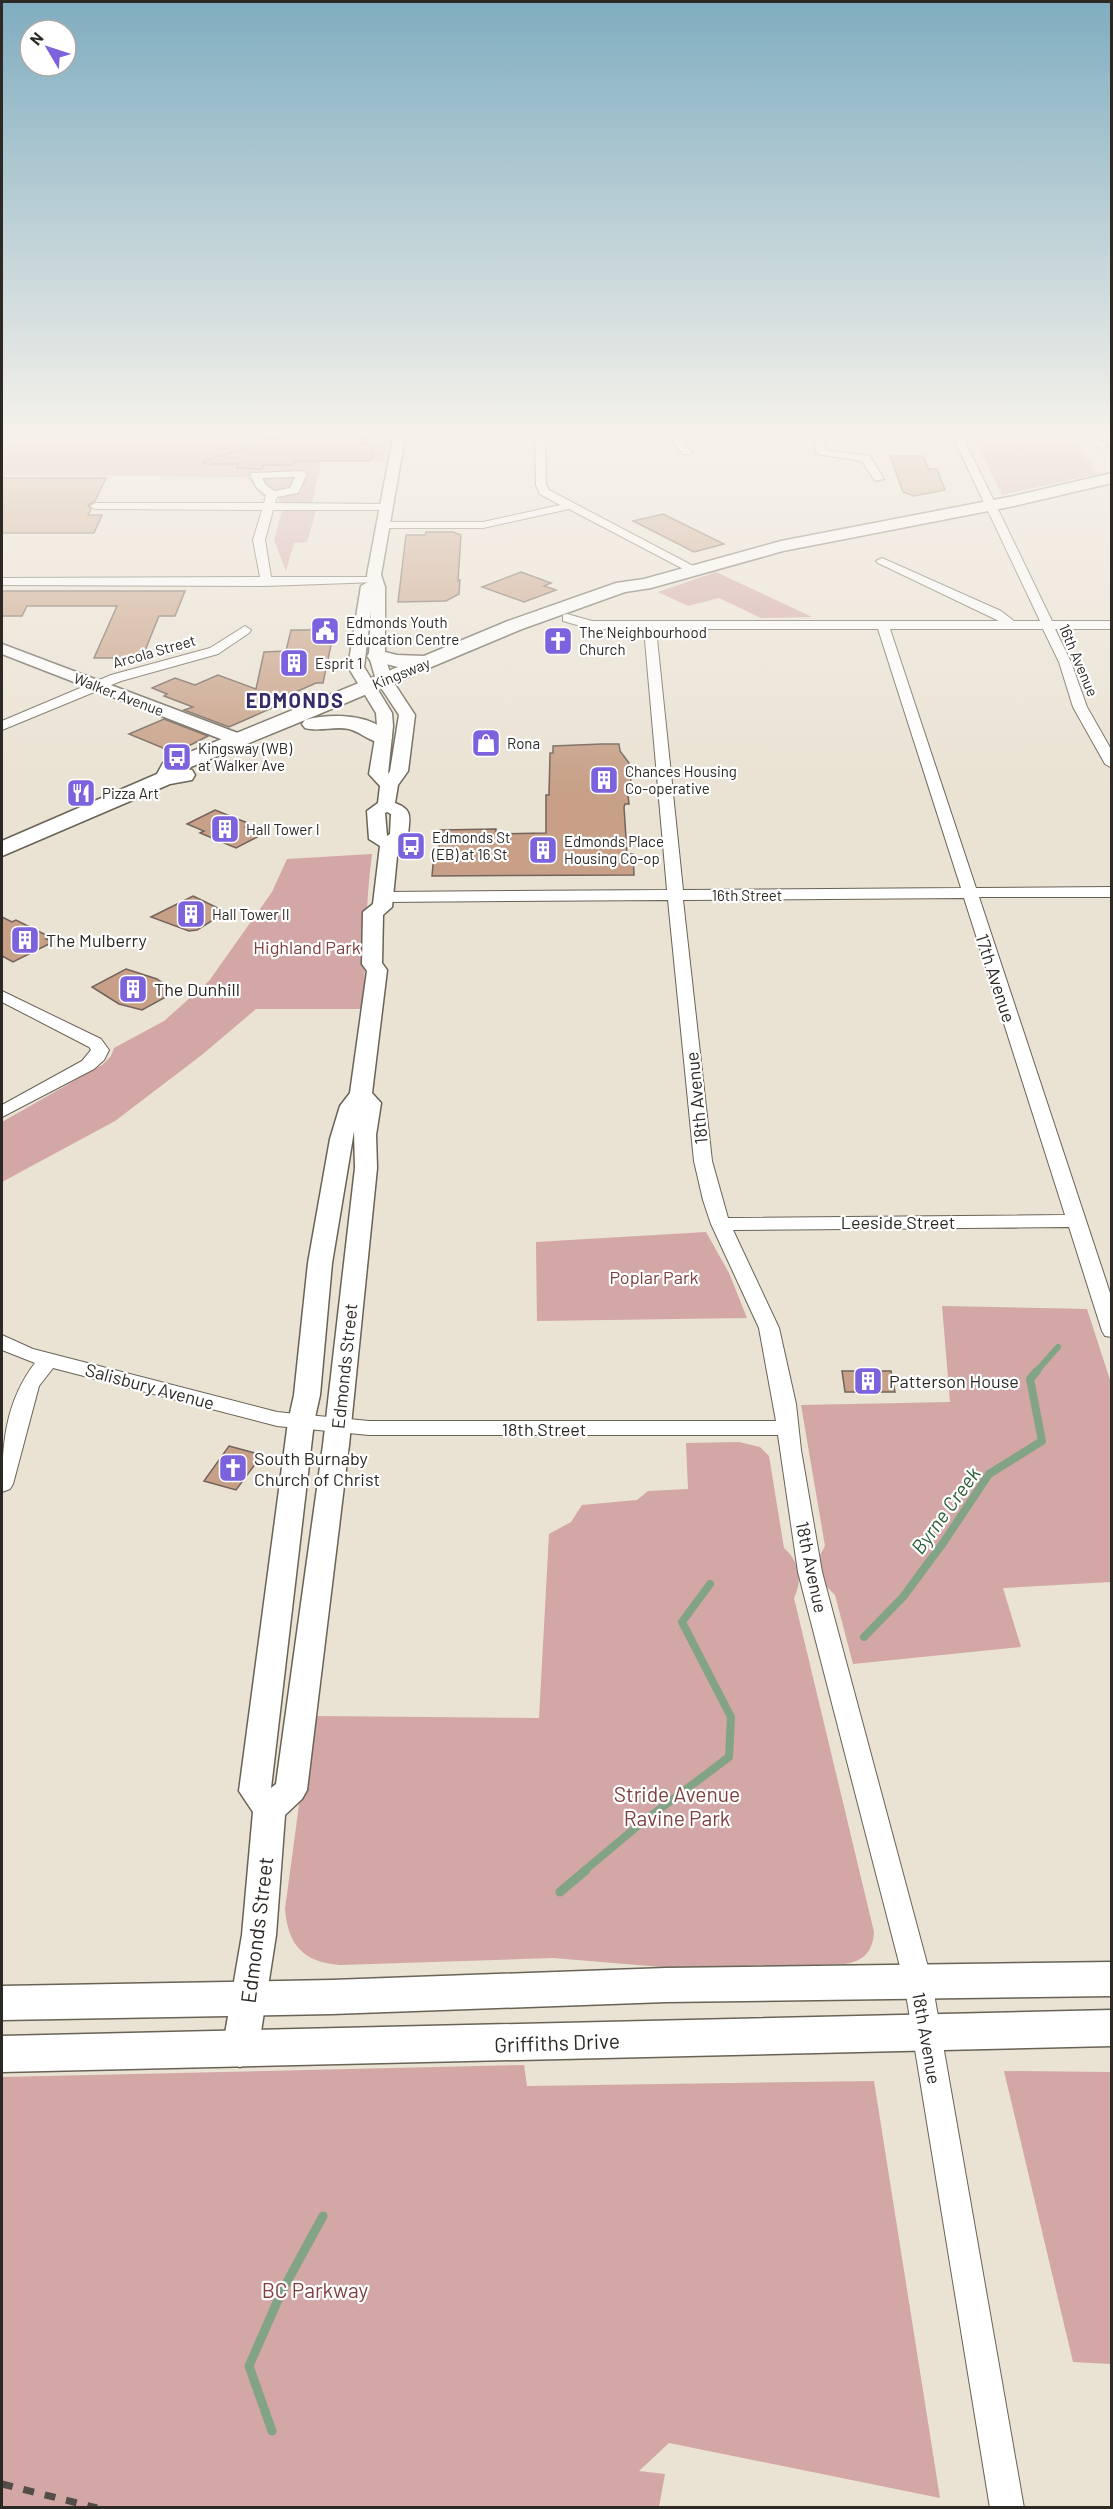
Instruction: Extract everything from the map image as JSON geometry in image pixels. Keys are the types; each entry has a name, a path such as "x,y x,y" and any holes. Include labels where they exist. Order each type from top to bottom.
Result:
{"main road":[{"name":"Kingsway","path":"2,849 165,778 193,774 312,724 431,661 552,610 622,587 645,584 756,554"},
{"name":"Kingsway","path":"165,778 171,768 237,739 380,689 635,594 645,584"},
{"path":"377,656 397,661 431,661"},
{"path":"312,724 329,722 359,724 382,738"},
{"path":"2,2003 247,1999 666,1985 1112,1979"},
{"name":"Griffiths Drive","path":"2,2054 240,2051 926,2031 1112,2028"}],"street":[{"path":"262,554 266,575 264,582"},
{"name":"Edmonds Street","path":"240,2051 259,1935 269,1809 255,1791 301,1422 307,1395 320,1263 341,1139 351,1106 361,1094 376,970 387,963 389,911 383,902 389,844 378,839 376,811 386,805 389,785 399,771 407,715 356,667 367,587 374,580 378,554"},
{"path":"662,554 693,570"},
{"name":"16th Avenue","path":"1013,554 1065,662 1080,706 1112,764"},
{"path":"882,561 997,614 1011,625"},
{"path":"2,582 374,580"},
{"name":"Edmonds Street","path":"374,580 378,587 377,656 385,726 378,774 389,785"},
{"path":"567,618 591,625 1112,625"},
{"name":"18th Avenue","path":"650,625 703,1161 712,1200 769,1328 788,1428 810,1572 918,1982 1007,2508"},
{"name":"17th Avenue","path":"883,625 1074,1221 1112,1331"},
{"name":"Arcola Street","path":"2,726 116,678 214,651 245,630"},
{"name":"Walker Avenue","path":"2,649 237,739"},
{"name":"16th Street","path":"383,902 675,896 1112,892"},
{"path":"2,996 95,1043 100,1053 88,1065 2,1112"},
{"name":"Edmonds Street","path":"269,1809 291,1790 338,1426 366,1168 365,1135 370,1103 361,1094"},
{"name":"Leeside Street","path":"722,1224 1074,1221"},
{"name":"Salisbury Avenue","path":"2,1342 26,1354 48,1360 277,1419 301,1422"},
{"path":"2,1484 6,1446 29,1386 48,1360"},
{"name":"18th Street","path":"301,1422 369,1428 788,1428"}],"green space":[{"path":"279,554 291,554 286,571"},
{"path":"716,572 812,617 761,618 719,598 688,606 658,592"},
{"name":"Highland Park","path":"372,854 363,1009 256,1009 203,1054 115,1121 2,1182 2,1122 102,1065 111,1056 114,1048 164,1021 209,981 272,892 287,859"},
{"name":"Poplar Park","path":"706,1232 729,1273 747,1318 537,1321 536,1242"},
{"path":"942,1306 1087,1309 1111,1383 1111,1582 1003,1588 1021,1647 853,1664 835,1595 826,1586 822,1572 820,1555 825,1546 801,1405 950,1402"},
{"name":"Stride Avenue Ravine Park","path":"739,1442 760,1447 769,1456 784,1548 793,1559 798,1571 799,1578 794,1598 874,1932 872,1945 866,1954 852,1963 845,1964 686,1969 553,1958 340,1965 317,1960 300,1950 290,1933 285,1909 311,1716 539,1718 549,1534 571,1522 582,1505 637,1500 648,1491 688,1489 686,1443"},
{"name":"BC Parkway","path":"524,2065 527,2086 874,2081 940,2498 669,2443 639,2471 665,2474 659,2507 2,2507 2,2077"},
{"path":"1004,2071 1111,2072 1111,2364 1073,2362"}],"building":[{"path":"404,554 460,554 459,594 446,601 398,602"},
{"path":"521,572 551,583 544,586 556,590 524,602 482,587"},
{"path":"2,591 185,591 175,616 159,616 142,658 94,658 117,606 27,606 22,616 2,616"},
{"path":"312,626 335,626 323,683 316,683 266,705 272,708 229,727 184,710 193,707 164,696 167,694 152,688 175,678 195,685 218,675 256,689 264,652 286,651 291,630 311,630"},
{"path":"164,719 208,736 175,753 129,734"},
{"path":"619,744 620,751 629,763 632,794 628,795 629,804 625,804 624,807 627,854 633,854 634,875 432,876 434,854 439,854 440,830 496,829 496,834 546,833 546,795 549,795 550,753 553,753 553,746"},
{"name":"Hall Tower I","path":"215,810 250,824 245,827 263,834 236,848 200,833 204,831 187,824"},
{"name":"Hall Tower II","path":"193,896 226,912 197,930 189,931 151,917"},
{"name":"The Mulberry","path":"2,917 12,922 16,920 50,937 46,939 53,942 13,962 2,956"},
{"name":"The Dunhill","path":"126,969 157,979 175,992 142,1010 119,1004 92,987"},
{"name":"Patterson House","path":"842,1371 891,1371 895,1392 845,1392"},
{"name":"South Burnaby Church of Christ","path":"229,1446 262,1455 236,1490 204,1481"}],"waterway":[{"name":"Byrne Creek","path":"1036,1372 1058,1347"},
{"name":"Byrne Creek","path":"864,1637 903,1597 943,1543 989,1474 1042,1441 1030,1379 1037,1371"},
{"name":"Byrne Creek","path":"584,1871 640,1824 729,1757 731,1717 682,1622 710,1584"},
{"name":"Byrne Creek","path":"560,1892 586,1870"},
{"name":"Byrne Creek","path":"272,2431 249,2366 281,2293 323,2216"}],"railway":[{"path":"2,2484 97,2508"}],"place":[{"name":"Edmonds Youth Education Centre","path":"325,631"},
{"name":"The Neighbourhood Church","path":"558,641"},
{"name":"Esprit 1","path":"294,663"},
{"name":"Rona","path":"486,743"},
{"name":"Kingsway (WB) at Walker Ave","path":"177,757"},
{"name":"Chances Housing Co-operative","path":"604,780"},
{"name":"Pizza Art","path":"81,793"},
{"name":"Hall Tower I","path":"225,829"},
{"name":"Edmonds St (EB) at 16 St","path":"411,846"},
{"name":"Edmonds Place Housing Co-op","path":"543,850"},
{"name":"Hall Tower II","path":"191,914"},
{"name":"The Mulberry","path":"25,940"},
{"name":"The Dunhill","path":"133,989"},
{"name":"Patterson House","path":"868,1381"},
{"name":"South Burnaby Church of Christ","path":"233,1468"}],"district":[{"name":"EDMONDS","path":"295,700"}]}
